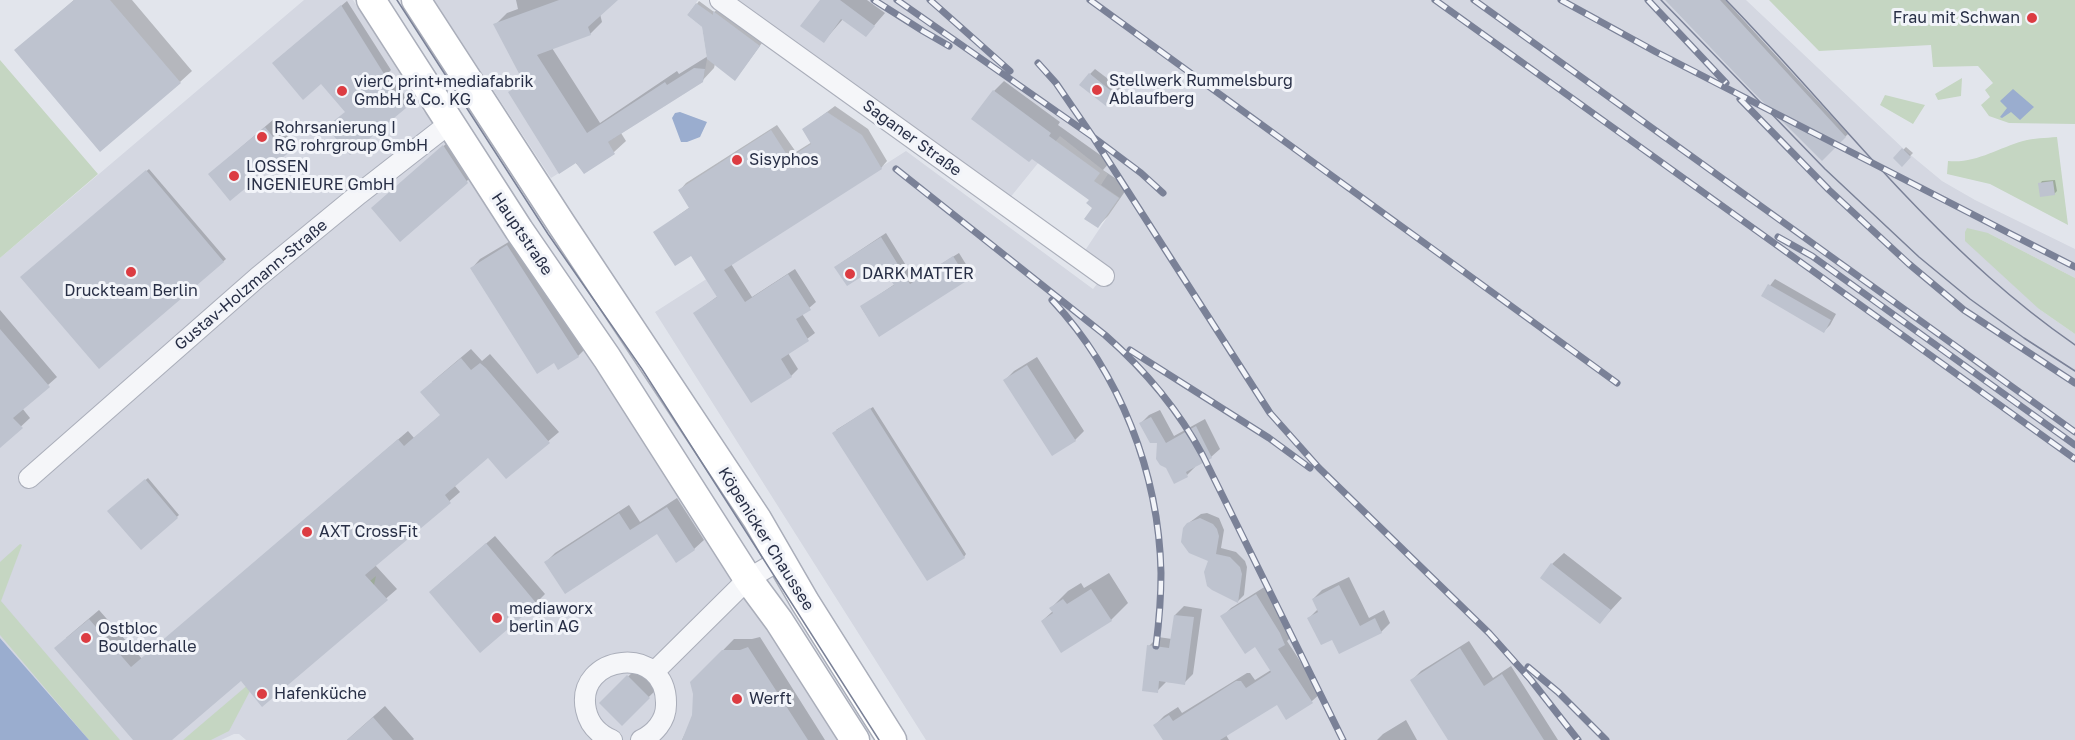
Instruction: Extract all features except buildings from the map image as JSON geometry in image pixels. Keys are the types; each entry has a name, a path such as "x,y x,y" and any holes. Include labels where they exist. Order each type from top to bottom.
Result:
{"main road":[{"name":"Hauptstraße","path":"371,0 529,246 607,358 676,466"},
{"path":"416,0 480,99"},
{"name":"Gustav-Holzmann-Straße","path":"450,123 480,99"},
{"name":"Köpenicker Chaussee","path":"480,99 757,519 805,602 892,740"},
{"name":"Köpenicker Chaussee","path":"676,466 855,740"}],"street":[{"name":"Saganer Straße","path":"720,0 1104,276"},
{"name":"Gustav-Holzmann-Straße","path":"29,478 258,277 353,198 450,123"},
{"path":"654,672 748,579 780,560"},
{"path":"612,740 604,737 594,728 588,717 585,705 586,692 600,671 622,662 633,662 654,672 662,683 666,696 666,709 662,722 654,732 640,740"}],"shaded area":[{"path":"304,0 353,0 424,112 450,123 855,740 246,740 239,734 234,734 221,740 89,740 0,638 0,258"},
{"path":"434,0 698,0 687,15 702,27 707,59 703,82 551,178"},
{"path":"733,0 1746,0 1907,152 1942,181 1975,200 2075,249 2075,278 1988,233 2039,309 2075,334 2075,740 926,740 655,312 906,151 1093,289 1108,270 1084,252 1120,198 1101,185 1108,174 1060,136 1009,199"}],"green space":[{"path":"1769,0 2075,0 2075,124 2009,123 1989,116 1981,105 1990,97 1985,90 1993,83 1978,66 1933,67 1931,45 1819,51"},
{"path":"0,60 98,174 0,258"},
{"path":"1962,78 1961,96 1938,100 1935,94"},
{"path":"1885,95 1925,105 1913,124 1880,105"},
{"path":"2057,137 2068,225 1990,184 1947,174 1948,161 1977,158 2027,140"},
{"path":"1967,228 1988,233 2075,278 2075,334 2039,309 1965,241"},
{"path":"20,544 22,545 1,601 120,740 89,740 0,635 0,562"},
{"path":"376,576 374,585 250,691 229,731 211,740 183,740"}],"water":[{"path":"2013,89 2034,107 2020,120 2011,112 2000,117 2007,108 2000,101"},
{"path":"680,112 707,122 700,137 681,142 672,118 675,113"},
{"path":"0,638 89,740 0,740"}],"tram line":[{"path":"397,0 548,234 642,369 879,740"},
{"path":"1661,0 1825,169 1919,257 1970,299 2075,371"},
{"path":"1726,0 1954,245 2010,295 2075,345"}],"railway":[{"path":"874,0 949,46"},
{"path":"897,0 1093,137 1141,173 1163,193"},
{"path":"930,0 1010,71"},
{"path":"1090,0 1617,383"},
{"path":"1435,0 2075,459"},
{"path":"1474,0 2075,432"},
{"path":"1561,0 1656,52 2075,267"},
{"path":"1648,0 1726,83"},
{"path":"1038,63 1056,83 1093,137 1270,413 1319,468 1489,633 1531,680 1578,740"},
{"path":"1740,99 1829,190 1909,264 1964,310 2075,383"},
{"path":"896,169 1105,335 1134,362 1172,406 1203,456 1343,740"},
{"path":"1778,237 1812,256 2075,445"},
{"path":"1052,300 1097,359 1116,392 1144,462 1159,536 1161,582 1156,646"},
{"path":"1130,350 1269,438 1310,468"},
{"path":"1528,667 1558,692 1606,740"}],"place":[{"name":"Frau mit Schwan","path":"2032,18"},
{"name":"Stellwerk Rummelsburg Ablaufberg","path":"1097,90"},
{"name":"vierC print+mediafabrik GmbH & Co. KG","path":"342,91"},
{"name":"Rohrsanierung I RG rohrgroup GmbH","path":"262,137"},
{"name":"Sisyphos","path":"737,160"},
{"name":"LOSSEN INGENIEURE GmbH","path":"234,176"},
{"name":"Druckteam Berlin","path":"131,272"},
{"name":"DARK MATTER","path":"850,274"},
{"name":"AXT CrossFit","path":"307,532"},
{"name":"mediaworx berlin AG","path":"497,618"},
{"name":"Ostbloc Boulderhalle","path":"86,638"},
{"name":"Hafenküche","path":"262,694"},
{"name":"Werft","path":"737,699"}]}
